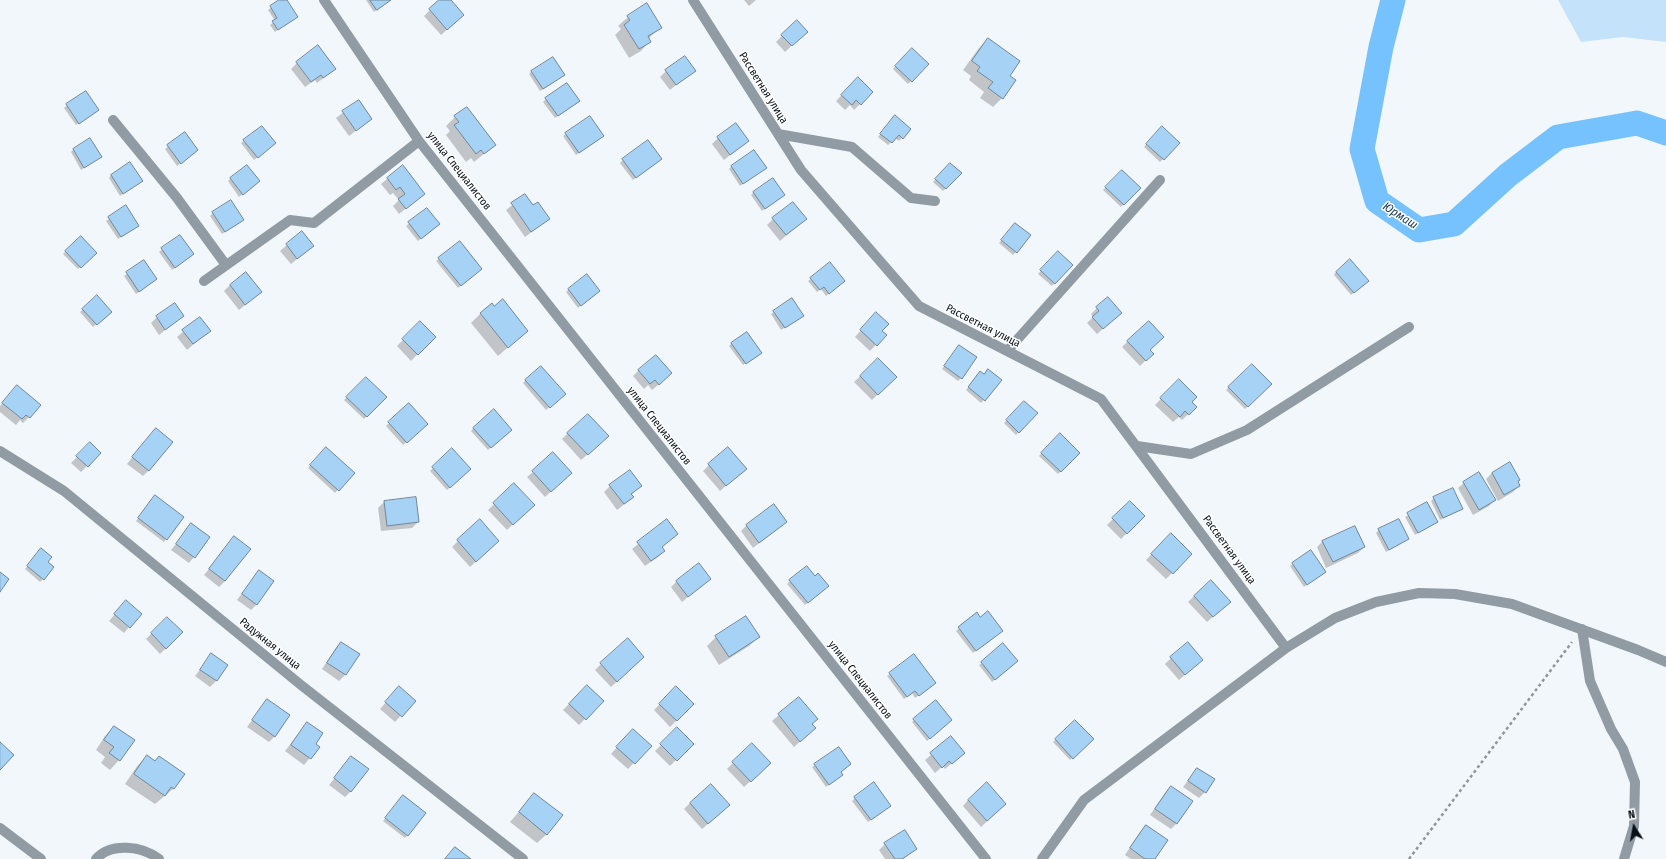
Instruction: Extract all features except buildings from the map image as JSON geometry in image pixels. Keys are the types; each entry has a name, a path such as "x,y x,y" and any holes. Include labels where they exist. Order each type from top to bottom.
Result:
{"street":[{"name":"улица Специалистов","path":"324,0 420,141 986,859"},
{"name":"Рассветная улица","path":"693,0 800,170 918,306 1101,399 1286,648"},
{"path":"113,120 177,198 226,265"},
{"path":"778,134 852,147 911,198 935,201"},
{"path":"204,281 290,220 314,223 420,141"},
{"path":"1007,352 1160,180"},
{"path":"1137,446 1191,454 1240,433 1409,327"},
{"name":"Радужная улица","path":"0,451 64,491 301,685 523,859"},
{"path":"1042,859 1084,800 1286,648 1335,618 1376,602 1419,593 1455,594 1512,604 1638,650 1666,662"},
{"path":"1582,629 1590,681 1611,729 1623,749 1635,782 1634,826 1624,859"},
{"path":"0,828 41,859"},
{"path":"96,859 100,854 119,848 138,848 159,859"}],"path":[{"path":"1409,859 1582,629"}],"shaded area":[{"path":"1558,0 1666,0 1666,42 1623,37 1581,42"}],"waterway":[{"name":"Юрмаш","path":"1393,0 1381,47 1362,149 1377,201 1419,230 1454,224 1508,175 1558,137 1637,123 1666,133"}]}
